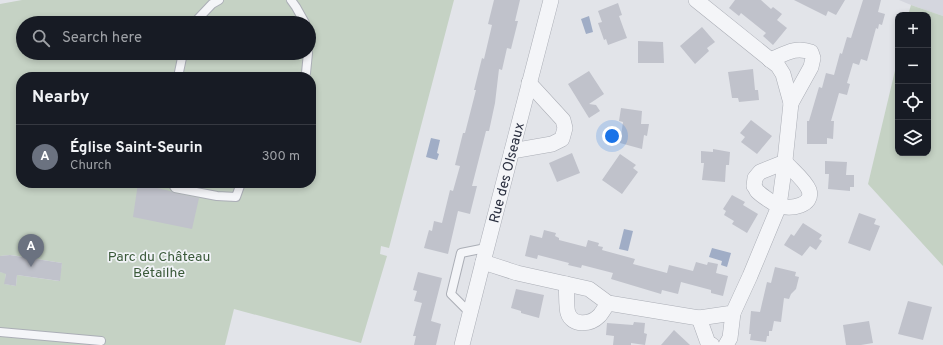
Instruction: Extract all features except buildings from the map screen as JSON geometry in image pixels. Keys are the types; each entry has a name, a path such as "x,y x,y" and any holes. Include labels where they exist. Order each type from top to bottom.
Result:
{"street":[{"name":"Rue des OIseaux","path":"462,345 551,0"},
{"path":"696,0 778,66 783,74 790,103 785,162 779,206 733,314 730,338 726,345"},
{"path":"770,60 795,50 803,49 811,52 813,58 811,67 790,103"},
{"path":"512,151 552,144 562,139 565,128 563,120 529,83"},
{"path":"785,162 806,185 809,192 808,200 803,205 793,207 779,206 758,192 754,186 754,178 760,172 785,162"},
{"path":"485,255 517,273 589,289 608,303 699,318 733,314"},
{"path":"566,284 567,312 573,321 581,324 590,322 598,317 608,303"},
{"path":"699,318 708,343 712,345"}],"lane":[{"path":"201,16 212,4 219,0"},
{"path":"291,0 301,16"},
{"path":"179,72 182,60"},
{"path":"306,72 307,60"},
{"path":"175,188 217,196 236,197 239,188"},
{"path":"470,313 451,294 461,253 485,255"},
{"path":"0,332 101,341"}],"shaded area":[{"path":"899,0 943,0 943,16 911,5"}],"green space":[{"name":"Parc du Château Bétailhe","path":"22,0 454,0 389,248 381,246 380,254 387,256 361,343 234,309 225,345 0,345 0,272 6,273 5,284 16,286 17,275 59,281 62,263 11,255 0,256 0,4"},
{"path":"911,5 943,16 943,266 868,184 895,71 895,156 931,156 931,12 909,12"}],"water":[{"path":"589,16 593,32 586,34 581,19"},
{"path":"431,138 440,140 437,160 426,157"},
{"path":"624,229 633,231 628,251 619,249"},
{"path":"712,248 731,253 727,267 721,265 722,261 709,257"}],"place":[{"name":"Église Saint-Seurin","path":"31,267"}]}
